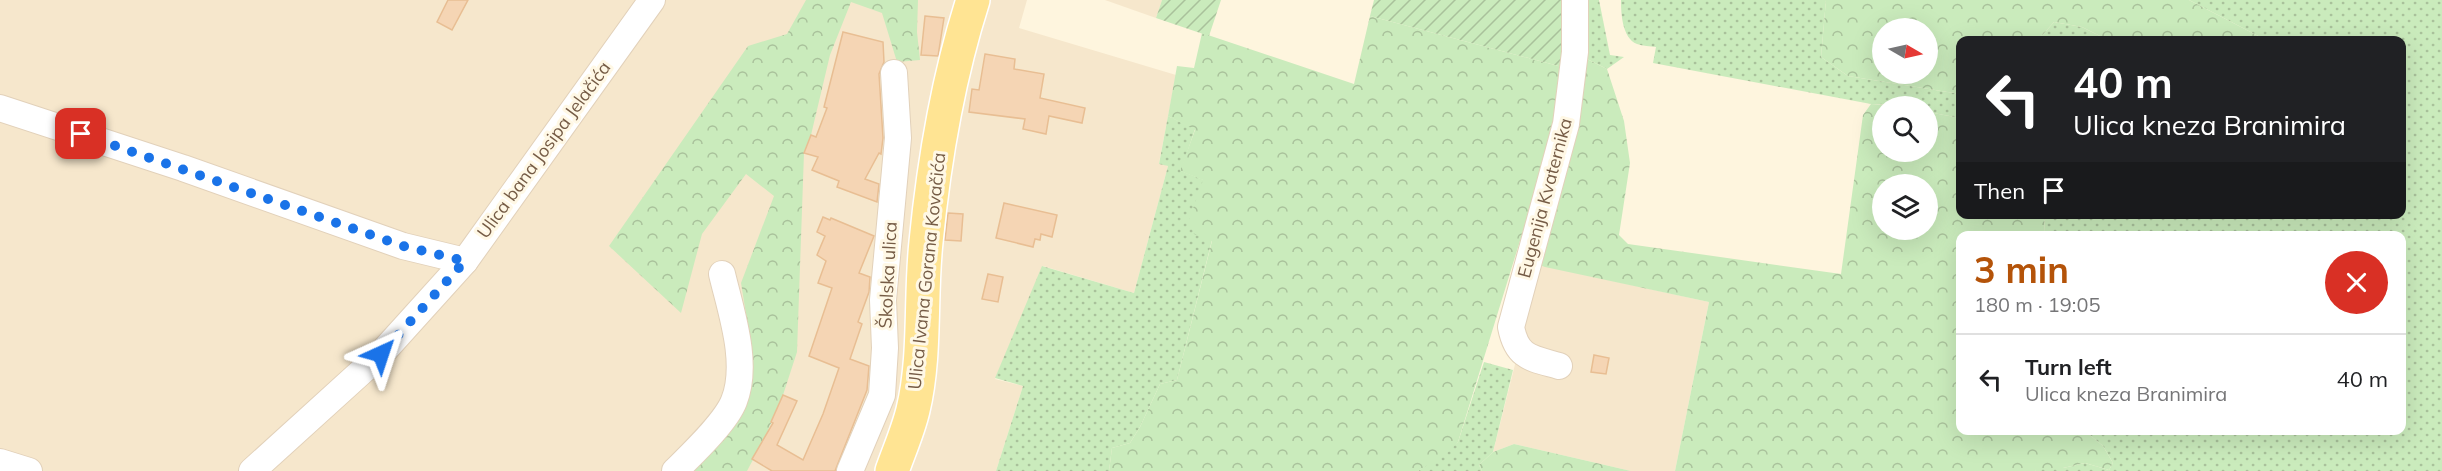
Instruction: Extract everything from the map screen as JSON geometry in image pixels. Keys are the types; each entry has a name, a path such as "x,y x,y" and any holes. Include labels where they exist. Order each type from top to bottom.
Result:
{"main road":[{"name":"Ulica Ivana Gorana Kovačića","path":"892,471 913,410 919,363 922,285 933,182 960,39 974,0"}],"street":[{"name":"Ulica bana Josipa Jelačića","path":"252,471 381,354 465,261 652,0"},
{"name":"Eugenija Kvaternika","path":"1559,366 1521,353 1514,343 1511,327 1566,124 1575,52 1575,0"},
{"name":"Školska ulica","path":"850,471 882,395 885,348 883,300 898,138 894,73"},
{"path":"0,108 183,168 403,246 465,261"},
{"path":"675,471 709,437 734,401 741,358 722,274"},
{"path":"0,462 29,471"}],"shaded area":[{"path":"0,0 1027,0 1019,28 1176,75 1159,163 1168,166 1134,293 1043,266 995,379 1023,386 996,471 0,471"},
{"path":"1105,0 1162,0 1156,18"},
{"path":"1540,265 1709,302 1675,471 1631,471 1514,444 1493,452"}],"green space":[{"path":"806,0 918,0 917,32 920,60 897,62 882,13 851,2 830,55 811,135 804,153 797,352 783,395 747,471 688,471 751,345 741,283 774,196 746,174 702,234 681,313 609,246 748,46 787,34"},
{"path":"1162,0 1221,0 1209,36 1156,18"},
{"path":"1374,0 1567,0 1566,68 1370,16"},
{"path":"1579,0 1599,0 1610,55 1624,57 1607,69 1581,56"},
{"path":"1621,0 1826,0 1821,57 1848,76 1872,80 1872,84 1898,84 1956,93 1956,117 1938,114 1938,96 1872,96 1871,104 1653,63 1656,47 1637,44 1625,31"},
{"path":"1826,0 2189,0 2258,36 2100,36 2082,27 2054,22 2042,36 1956,36 1956,93 1898,84 1938,84 1938,18 1872,18 1872,80 1848,76 1821,57"},
{"path":"2189,0 2442,0 2442,471 2035,471 2036,468 2063,468 2085,463 2109,470 2113,463 2103,446 2090,435 2406,435 2406,231 2045,231 2044,219 2406,219 2406,36 2258,36"},
{"path":"1370,16 1566,68 1554,140 1523,231 1458,442 1447,453 1418,471 1109,471 1112,448 1130,443 1160,384 1177,380 1212,241 1194,234 1189,220 1203,180 1180,171 1195,130 1168,116 1177,66 1194,68 1202,33 1354,84"},
{"path":"2054,22 2082,27 2100,36 2042,36"},
{"path":"1581,56 1607,69 1624,121 1630,163 1619,235 1628,244 1841,274 1863,115 1871,104 1872,162 1938,162 1938,114 1956,117 1956,219 2044,219 2045,231 1956,231 1956,435 2090,435 2103,446 2113,463 2109,470 2085,463 2063,468 2037,468 2035,471 1675,471 1709,302 1545,267 1532,262"},
{"path":"1168,116 1195,129 1181,171 1204,180 1212,240 1177,380 1160,384 1130,443 1112,448 1109,471 996,471 1023,386 995,378 1042,266 1134,293 1168,166 1159,164"},
{"path":"1484,362 1513,370 1493,452 1479,465 1482,471 1418,471 1458,442"},
{"path":"1514,444 1631,471 1482,471 1479,465 1493,452"}],"building":[{"path":"448,0 468,0 452,30 437,22"},
{"path":"925,16 944,18 938,56 921,55"},
{"path":"843,32 883,42 884,62 879,74 883,138 881,154 879,153 865,179 879,184 877,202 837,187 839,181 812,170 818,157 804,153 811,135 816,137 827,108 824,107"},
{"path":"985,54 1015,59 1014,69 1044,74 1040,98 1085,108 1082,123 1049,116 1046,134 1023,129 1025,119 969,112 972,89 979,90"},
{"path":"1004,203 1057,215 1052,237 1041,234 1040,240 1035,239 1033,247 996,238"},
{"path":"948,213 963,214 961,241 945,240"},
{"path":"823,217 830,220 831,218 874,236 859,273 870,277 869,292 858,322 862,324 850,359 869,366 867,390 835,471 772,471 752,459 773,423 771,422 783,395 797,401 777,445 803,460 823,414 839,368 809,356 832,288 818,283 826,261 817,255 825,236 817,232"},
{"path":"988,274 1003,277 998,302 982,299"},
{"path":"1594,355 1609,358 1606,374 1591,372"}],"route":[{"path":"81,134 403,246 465,261 381,354"}]}
